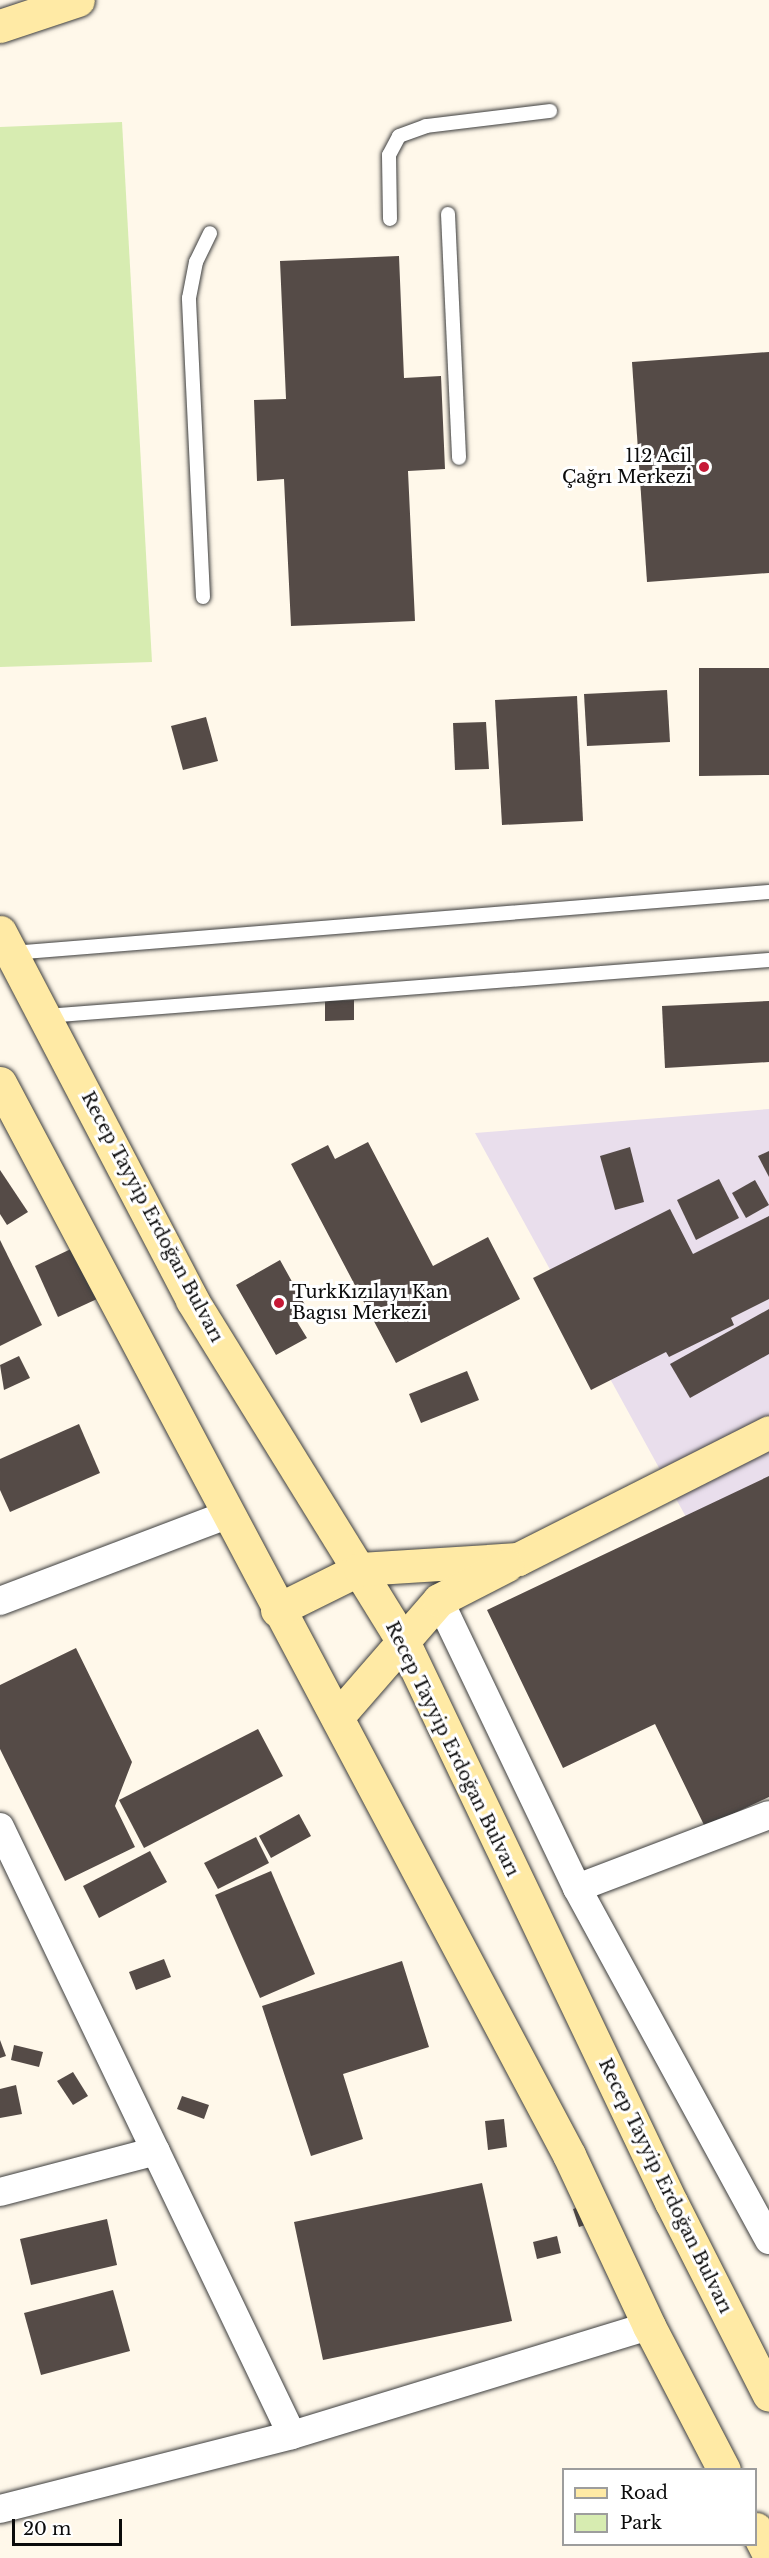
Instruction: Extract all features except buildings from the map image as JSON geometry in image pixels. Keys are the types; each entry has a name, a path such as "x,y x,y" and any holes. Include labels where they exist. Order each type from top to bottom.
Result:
{"main road":[{"path":"0,26 78,0"},
{"name":"Recep Tayyip Erdoğan Bulvarı","path":"6,943 192,1300 403,1641 660,2180 769,2395"},
{"path":"0,1083 226,1515 277,1610 339,1715 569,2155 649,2326 723,2468"},
{"path":"339,1715 440,1600 769,1432"},
{"path":"277,1610 360,1569 518,1559"},
{"path":"757,2531 769,2554"}],"street":[{"path":"0,1601 226,1515"},
{"path":"440,1600 577,1888 769,2240"},
{"path":"577,1888 769,1815"},
{"path":"0,1827 292,2435"},
{"path":"0,2192 156,2151"},
{"path":"0,2509 292,2435 649,2326"}],"lane":[{"path":"390,219 389,155 399,136 426,126 550,111"},
{"path":"448,214 459,458"},
{"path":"203,597 189,298 196,262 210,233"},
{"path":"6,943 769,892"},
{"path":"46,1016 769,960"}],"shaded area":[{"path":"769,1109 769,1668 475,1133"}],"green space":[{"path":"122,122 152,662 0,667 0,127"}],"place":[{"name":"112 Acil Çağrı Merkezi","path":"704,467"},
{"name":"TurkKızılayı Kan Bagısı Merkezi","path":"279,1303"}]}
